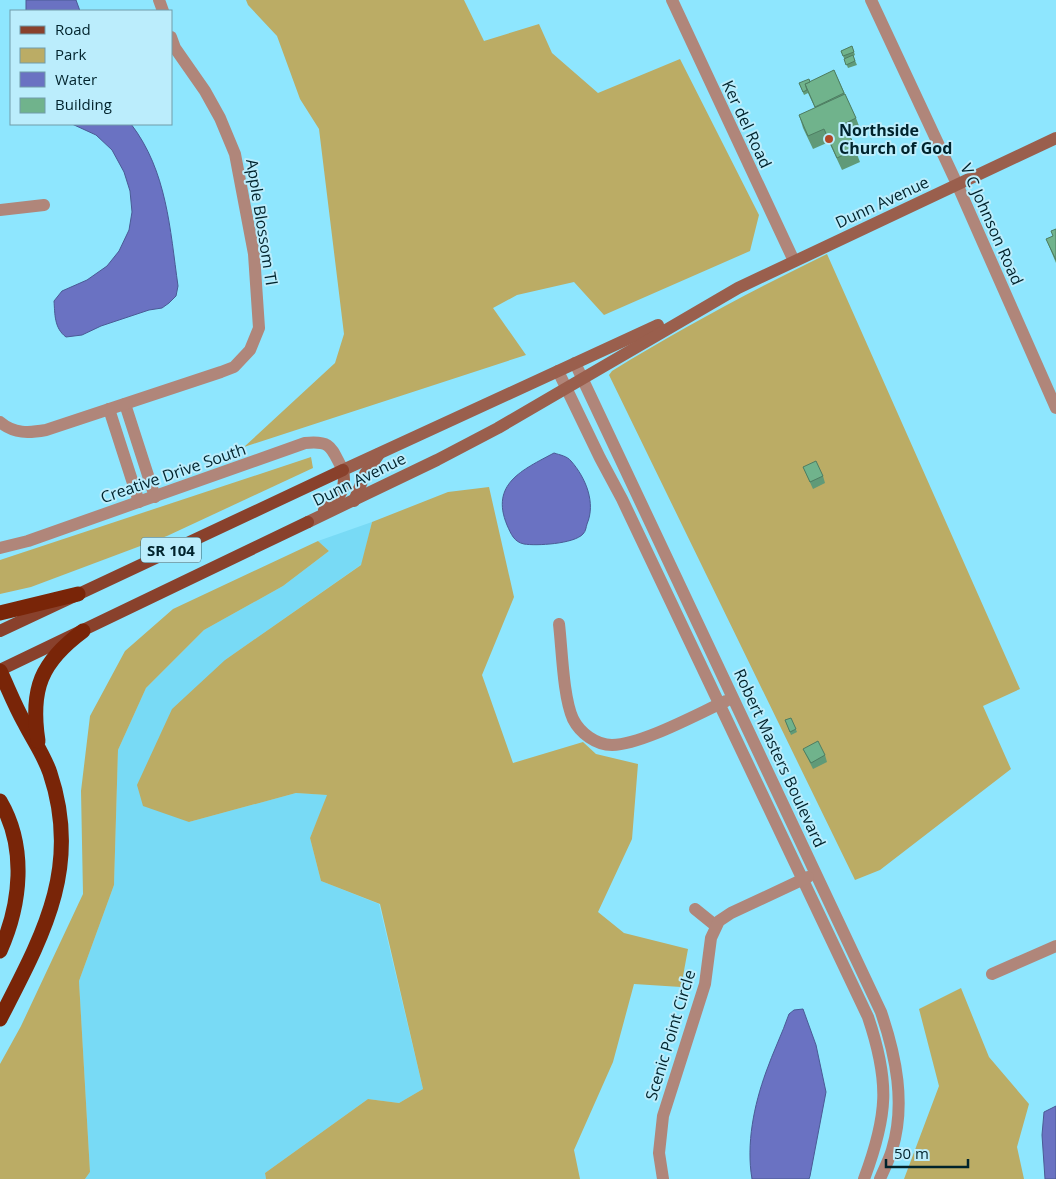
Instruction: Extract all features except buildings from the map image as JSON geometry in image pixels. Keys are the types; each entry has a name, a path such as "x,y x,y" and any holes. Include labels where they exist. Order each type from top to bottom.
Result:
{"highway":[{"path":"0,613 78,594"},
{"path":"0,1019 48,921 62,860 62,833 57,797 40,747 35,717 39,684 54,656 83,631"},
{"path":"0,670 24,723 40,747"},
{"path":"0,801 8,816 16,841 18,868 18,895 15,911 8,934 0,951"}],"main road":[{"name":"Dunn Avenue","path":"0,631 343,470 722,296 1056,138"},
{"name":"Dunn Avenue","path":"0,670 354,501 498,428 722,296"},
{"path":"354,501 365,474 379,454"},
{"path":"308,522 335,502 343,491 345,481 343,470"}],"street":[{"name":"Ker del Road","path":"672,0 794,261"},
{"name":"V C Johnson Road","path":"871,0 957,184 1056,408"},
{"name":"Apple Blossom Tl","path":"0,422 7,428 28,433 46,430 234,366 250,350 258,328 254,254 235,154 220,118 175,48 172,40"},
{"path":"0,210 44,205"},
{"name":"Robert Masters Boulevard","path":"575,363 882,1012 896,1061 898,1092 897,1122 892,1149 880,1179"},
{"name":"Robert Masters Boulevard","path":"558,371 622,499 868,1017 883,1068 885,1090 882,1120 874,1153 864,1179"},
{"path":"125,404 155,497"},
{"path":"109,409 139,502"},
{"name":"Creative Drive South","path":"0,548 28,541 306,443 321,442 327,444 343,470"},
{"path":"559,624 568,703 577,725 596,741 611,745 632,741 677,724 733,697"},
{"path":"695,909 716,926 719,921 731,913 816,873"},
{"name":"Scenic Point Circle","path":"663,1179 659,1153 663,1116 705,984 710,938 716,926"},
{"path":"992,974 1056,946"}],"shaded area":[{"path":"372,522 362,564 225,660 189,822 296,793 328,795 310,838 321,881 379,904 423,1089 399,1103 368,1099 265,1173 266,1179 85,1179 90,1172 79,981 114,885 118,750 146,688 204,630 283,586 329,551 318,541"}],"green space":[{"path":"246,0 464,0 484,41 539,24 552,53 598,93 680,59 759,215 750,251 604,315 574,282 517,295 493,308 526,355 244,447 335,363 344,334 319,129 300,99 277,36 248,5"},
{"path":"827,254 1020,689 983,706 1011,769 880,870 855,880 609,375 612,371 638,355 691,325"},
{"path":"311,457 313,468 167,536 31,587 0,594 0,560"},
{"path":"489,487 514,597 482,675 513,763 583,742 596,754 638,764 632,839 598,912 624,933 688,949 681,987 634,984 613,1062 574,1150 580,1179 266,1179 265,1173 368,1099 399,1103 423,1089 380,904 321,881 310,838 327,795 296,793 189,822 143,806 137,785 172,709 225,660 361,565 372,522 448,492"},
{"path":"318,541 329,551 283,586 204,630 146,688 118,750 114,885 79,981 90,1172 85,1179 0,1179 0,1064 21,1026 83,894 81,791 90,716 125,651 173,609"},
{"path":"961,988 989,1057 1029,1104 1017,1147 1024,1179 904,1179 939,1086 919,1009"}],"water":[{"path":"26,0 76,0 80,10 26,10"},
{"path":"74,125 132,125 143,142 160,181 165,201 178,286 176,296 162,308 149,310 101,326 82,335 66,337 57,325 54,301 62,291 87,280 107,266 119,251 129,230 132,212 130,191 124,172 112,150 96,135"},
{"path":"554,453 569,459 585,483 590,499 590,516 585,530 583,534 572,540 555,544 537,545 521,543 512,534 503,511 503,499 506,489 521,472"},
{"path":"803,1009 816,1045 826,1092 810,1176 809,1179 752,1179 750,1152 752,1125 762,1085 789,1014 794,1010"},
{"path":"1056,1106 1056,1179 1045,1179 1042,1135 1044,1112"}],"place":[{"name":"Northside Church of God","path":"829,139"}]}
